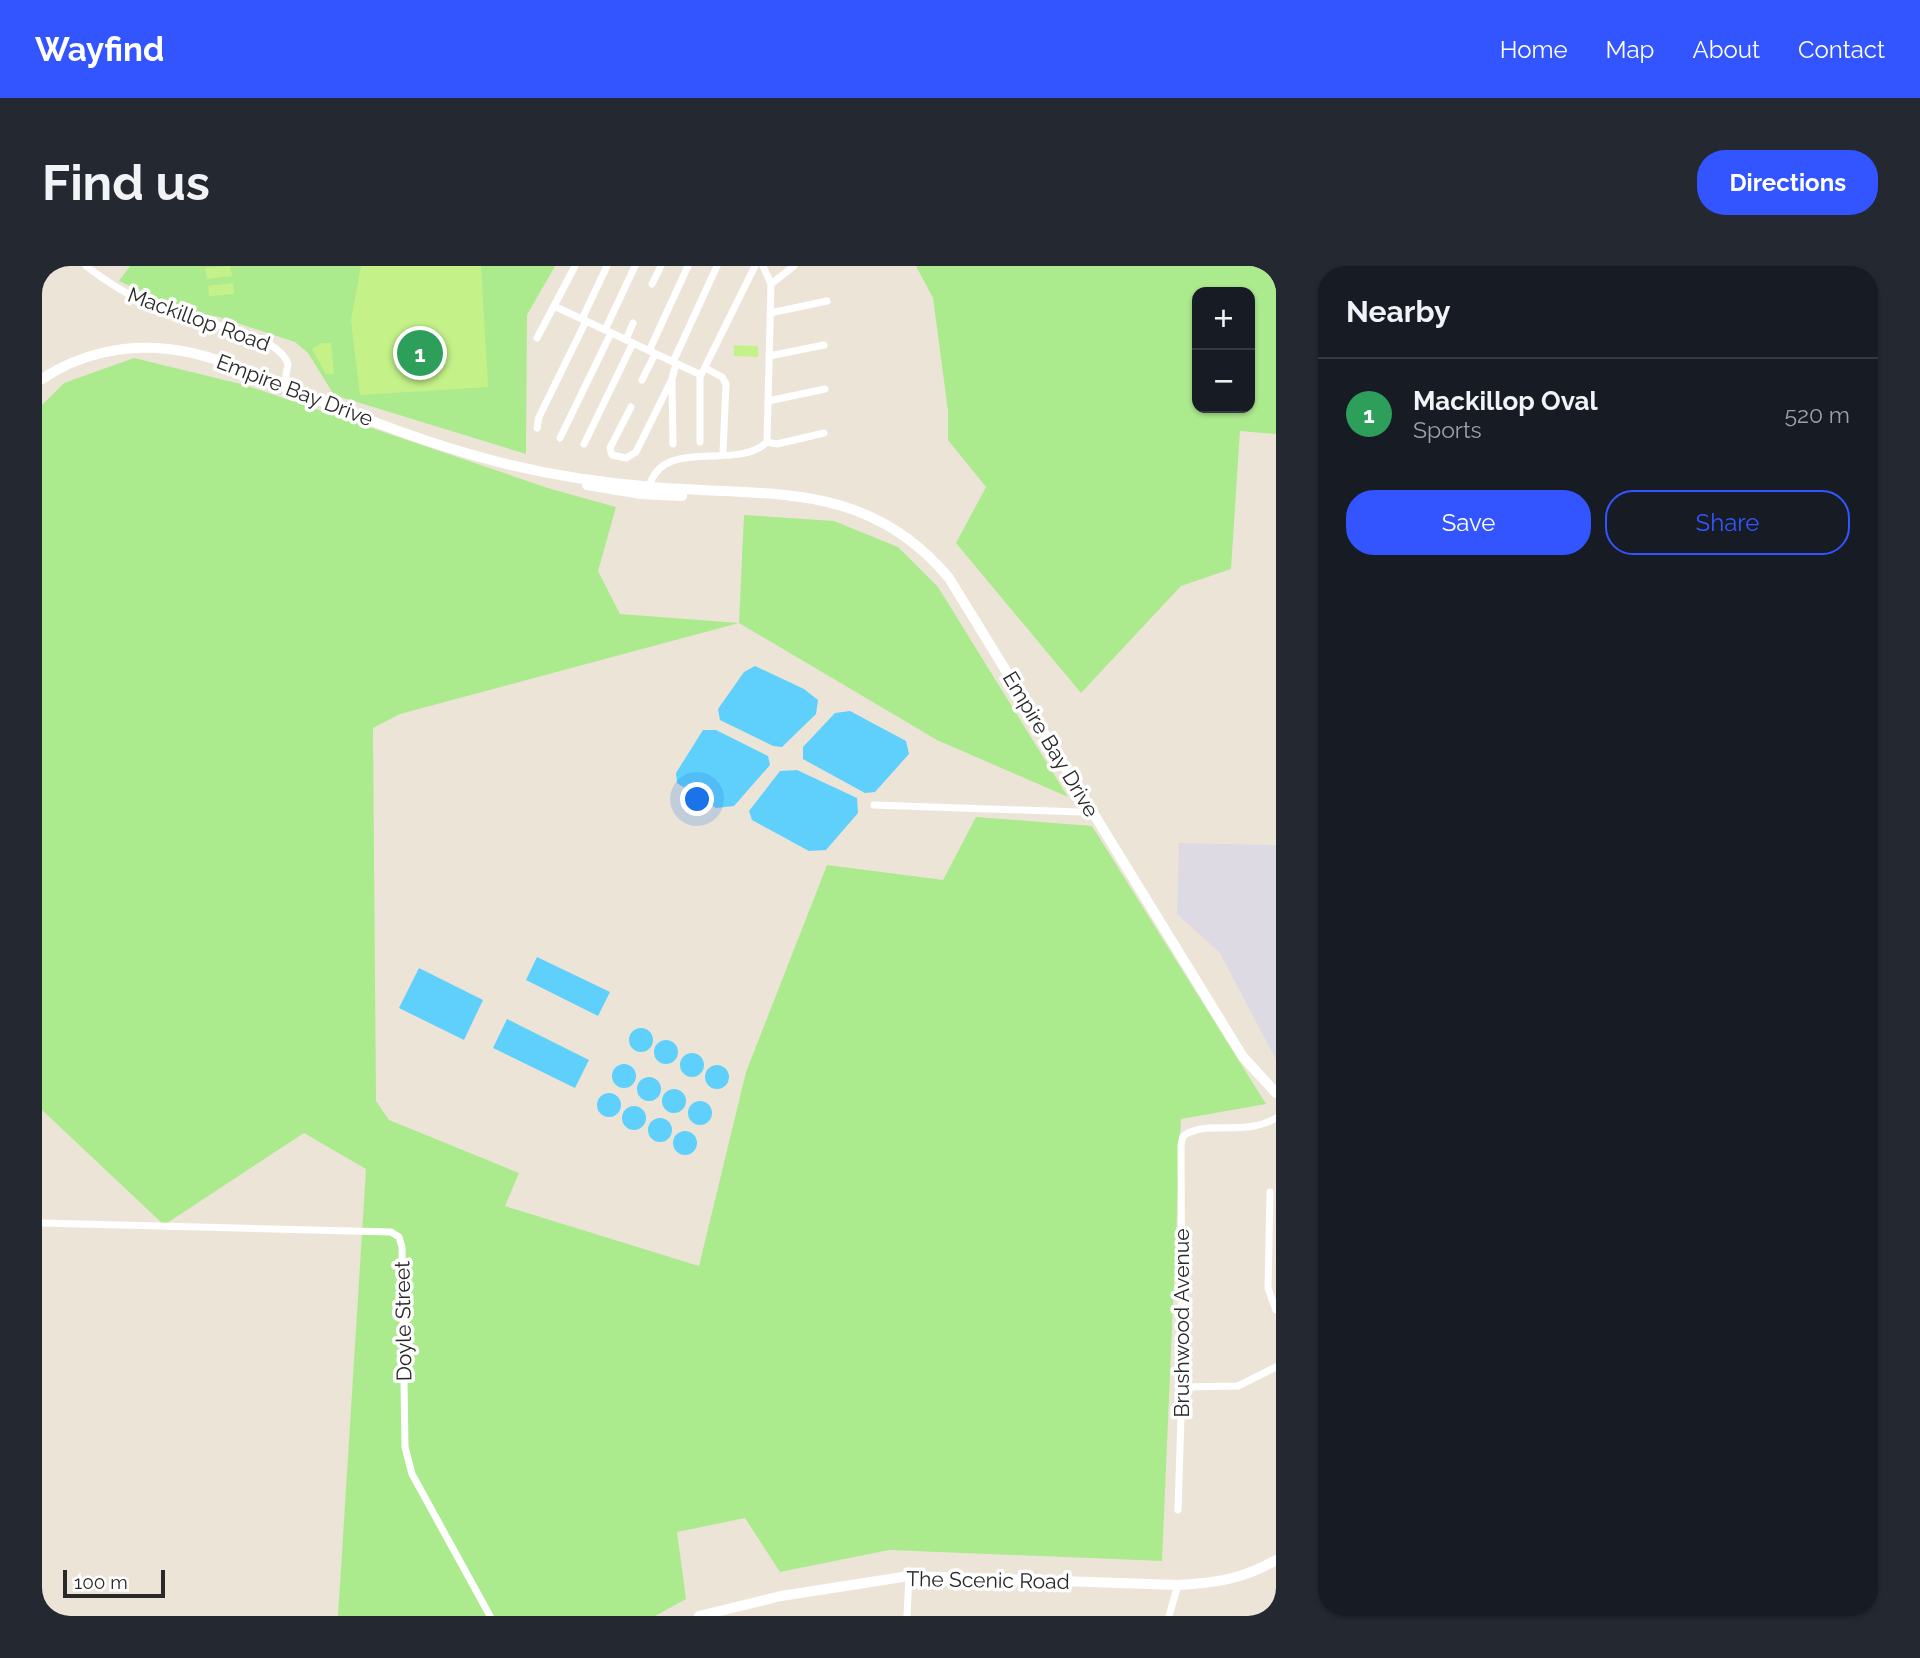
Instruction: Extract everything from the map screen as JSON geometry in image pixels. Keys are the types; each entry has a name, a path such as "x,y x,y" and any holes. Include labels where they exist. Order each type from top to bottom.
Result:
{"main road":[{"name":"Empire Bay Drive","path":"42,379 93,355 129,347 210,357 465,453 548,473 649,487 812,498 846,506 886,523 922,550 957,591 1243,1057 1276,1093"},
{"name":"Empire Bay Drive","path":"548,473 554,477 621,491 679,496 754,493"},
{"path":"621,491 649,487 679,496"},
{"name":"The Scenic Road","path":"699,1616 781,1596 909,1576 1178,1585 1235,1580 1276,1560"}],"street":[{"name":"Mackillop Road","path":"86,266 114,287 157,308 274,345 288,365 284,386"},
{"path":"537,338 575,266"},
{"path":"537,428 537,421 607,266"},
{"path":"560,438 635,266"},
{"path":"652,284 661,266"},
{"path":"642,380 688,266"},
{"path":"673,444 672,379 675,363 717,266"},
{"path":"700,442 700,375 707,369 755,266"},
{"path":"763,266 771,284 767,442"},
{"path":"771,284 794,266"},
{"path":"770,313 827,301"},
{"path":"554,306 700,375"},
{"path":"584,444 629,341 634,323"},
{"path":"769,356 824,345"},
{"path":"707,369 722,377 726,384 723,453"},
{"path":"631,407 610,449 612,456 626,458 636,452 672,379"},
{"path":"768,401 825,388"},
{"path":"649,487 655,472 670,462 752,450 767,442 777,444 824,433"},
{"path":"874,805 1080,812 1089,807"},
{"name":"Brushwood Avenue","path":"1178,1510 1182,1387 1180,1162 1183,1136 1196,1130 1242,1130 1276,1118"},
{"path":"1270,1192 1268,1288 1276,1310"},
{"name":"Doyle Street","path":"42,1223 391,1233 399,1237 402,1247 405,1447 412,1474 490,1616"},
{"path":"1182,1387 1238,1386 1276,1367"},
{"path":"907,1616 909,1576"},
{"path":"1169,1616 1178,1585"}],"shaded area":[{"path":"1179,843 1276,845 1276,1060 1220,953 1177,914"}],"green space":[{"path":"130,266 555,266 527,315 526,454 334,395 308,353 295,342 219,317 183,310 119,281"},
{"path":"230,266 232,276 207,279 205,268"},
{"path":"361,266 481,266 488,387 360,395 351,320"},
{"path":"916,266 1276,266 1276,434 1240,431 1231,569 1181,586 1081,693 956,543 986,487 948,440 948,411 933,298"},
{"path":"233,283 234,294 209,296 208,286"},
{"path":"321,343 331,343 334,374 326,374 312,349"},
{"path":"734,345 758,346 758,357 734,356"},
{"path":"134,358 245,385 551,489 616,507 598,571 620,614 739,623 400,714 373,728 376,1101 389,1120 519,1173 505,1206 699,1266 746,1072 827,865 943,880 976,817 1092,826 1266,1104 1181,1119 1162,1561 889,1550 780,1572 745,1518 677,1532 686,1599 655,1616 338,1616 366,1169 304,1133 164,1225 42,1110 42,405 64,383"},
{"path":"744,515 834,521 898,547 938,587 1068,797 937,740 739,623"}],"water":[{"path":"755,666 804,689 818,700 816,714 782,747 773,746 720,720 718,709 744,672"},
{"path":"850,711 906,741 909,754 875,792 865,793 803,759 803,747 835,713"},
{"path":"703,730 716,730 768,756 770,765 734,806 716,808 677,783 676,773"},
{"path":"797,770 857,798 858,813 826,850 809,851 752,820 749,811 780,771"},
{"path":"537,957 610,992 598,1016 526,980"},
{"path":"419,968 483,1000 464,1040 399,1008"},
{"path":"507,1019 589,1060 575,1088 493,1048"},
{"path":"641,1028 650,1031 653,1040 650,1049 641,1052 632,1049 629,1040 632,1031"},
{"path":"666,1040 675,1043 678,1052 675,1061 666,1064 657,1061 654,1052 657,1043"},
{"path":"692,1053 701,1056 704,1065 701,1074 692,1077 683,1074 680,1065 683,1056"},
{"path":"624,1064 633,1067 636,1076 633,1085 624,1088 615,1085 612,1076 615,1067"},
{"path":"717,1065 726,1068 729,1077 726,1086 717,1089 708,1086 705,1077 708,1068"},
{"path":"649,1077 658,1080 661,1089 658,1098 649,1101 640,1098 637,1089 640,1080"},
{"path":"674,1089 683,1092 686,1101 683,1110 674,1113 665,1110 662,1101 665,1092"},
{"path":"609,1093 618,1096 621,1105 618,1114 609,1117 600,1114 597,1105 600,1096"},
{"path":"700,1101 709,1104 712,1113 709,1122 700,1125 691,1122 688,1113 691,1104"},
{"path":"634,1106 643,1109 646,1118 643,1127 634,1130 625,1127 622,1118 625,1109"},
{"path":"660,1118 669,1121 672,1130 669,1139 660,1142 651,1139 648,1130 651,1121"},
{"path":"685,1131 694,1134 697,1143 694,1152 685,1155 676,1152 673,1143 676,1134"}],"place":[{"name":"Mackillop Oval","path":"420,353"}]}
